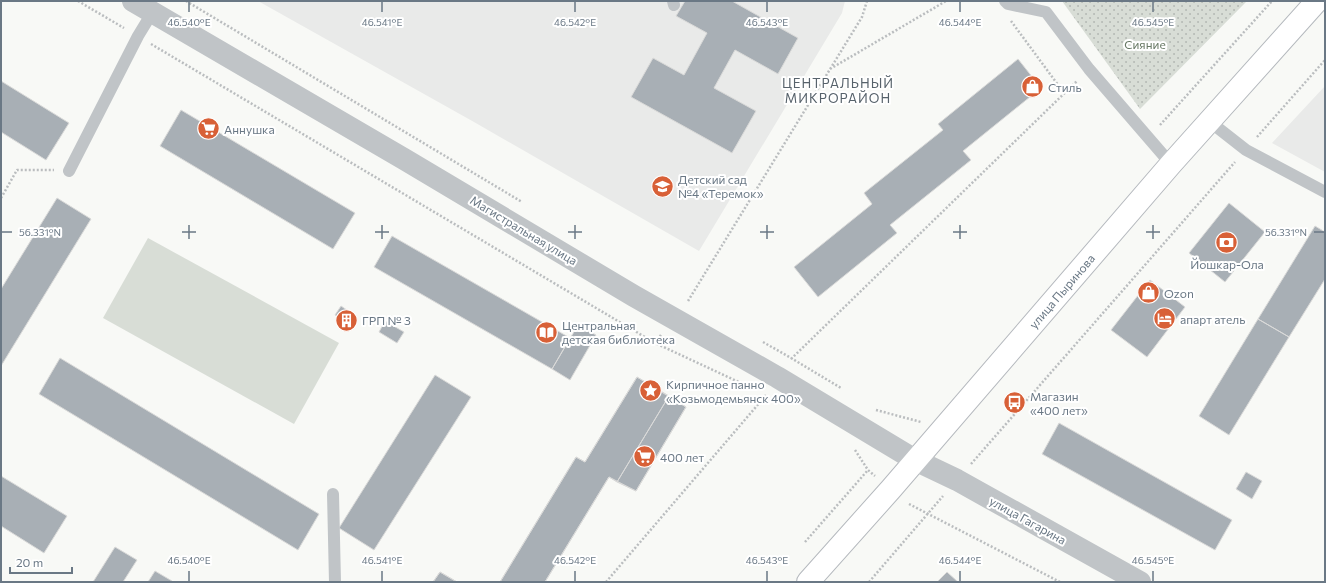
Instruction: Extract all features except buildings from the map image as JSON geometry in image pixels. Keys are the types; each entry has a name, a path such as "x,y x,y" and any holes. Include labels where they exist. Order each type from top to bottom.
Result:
{"main road":[{"name":"улица Пыринова","path":"808,582 876,506 1171,164 1316,1"}],"street":[{"name":"Магистральная улица","path":"133,1 397,155 634,296 777,377 915,460"},
{"name":"улица Гагарина","path":"915,460 957,480 1140,582"}],"lane":[{"path":"1005,1 1008,4 1046,12 1088,69 1171,164"},
{"path":"68,171 152,12"},
{"path":"1209,121 1246,150 1325,192"},
{"path":"333,494 335,582"}],"path":[{"path":"78,1 655,343 745,386"},
{"path":"186,1 525,204"},
{"path":"683,306 688,301 862,17 867,1"},
{"path":"830,69 946,1"},
{"path":"1148,138 1272,1"},
{"path":"1008,18 1064,93"},
{"path":"869,582 926,514 1325,60"},
{"path":"606,582 766,395 791,358 1088,69"},
{"path":"1,198 17,170 68,171"},
{"path":"681,297 688,301"},
{"path":"757,339 843,390"},
{"path":"759,392 766,395"},
{"path":"876,410 943,428"},
{"path":"852,446 868,470 876,478"},
{"path":"806,542 868,470"},
{"path":"909,504 1060,582"}],"shaded area":[{"name":"Детский сад №4 «Теремок»","path":"258,1 845,1 842,13 699,251 474,122"},
{"path":"1325,86 1325,172 1272,143"}],"green space":[{"name":"Сияние","path":"1062,1 1247,1 1140,109"},
{"path":"148,238 339,343 294,424 103,318"}],"place":[{"name":"Стиль","path":"1032,87"},
{"name":"Аннушка","path":"209,129"},
{"name":"Детский сад №4 «Теремок»","path":"662,186"},
{"name":"Йошкар-Ола","path":"1227,243"},
{"name":"Ozon","path":"1148,293"},
{"name":"апарт атель","path":"1164,319"},
{"name":"ГРП № 3","path":"346,320"},
{"name":"Центральная детская библиотека","path":"547,332"},
{"name":"Кирпичное панно «Козьмодемьянск 400»","path":"651,391"},
{"name":"Магазин «400 лет»","path":"1014,403"},
{"name":"400 лет","path":"645,457"}],"district":[{"name":"ЦЕНТРАЛЬНЫЙ МИКРОРАЙОН","path":"838,90"}]}
